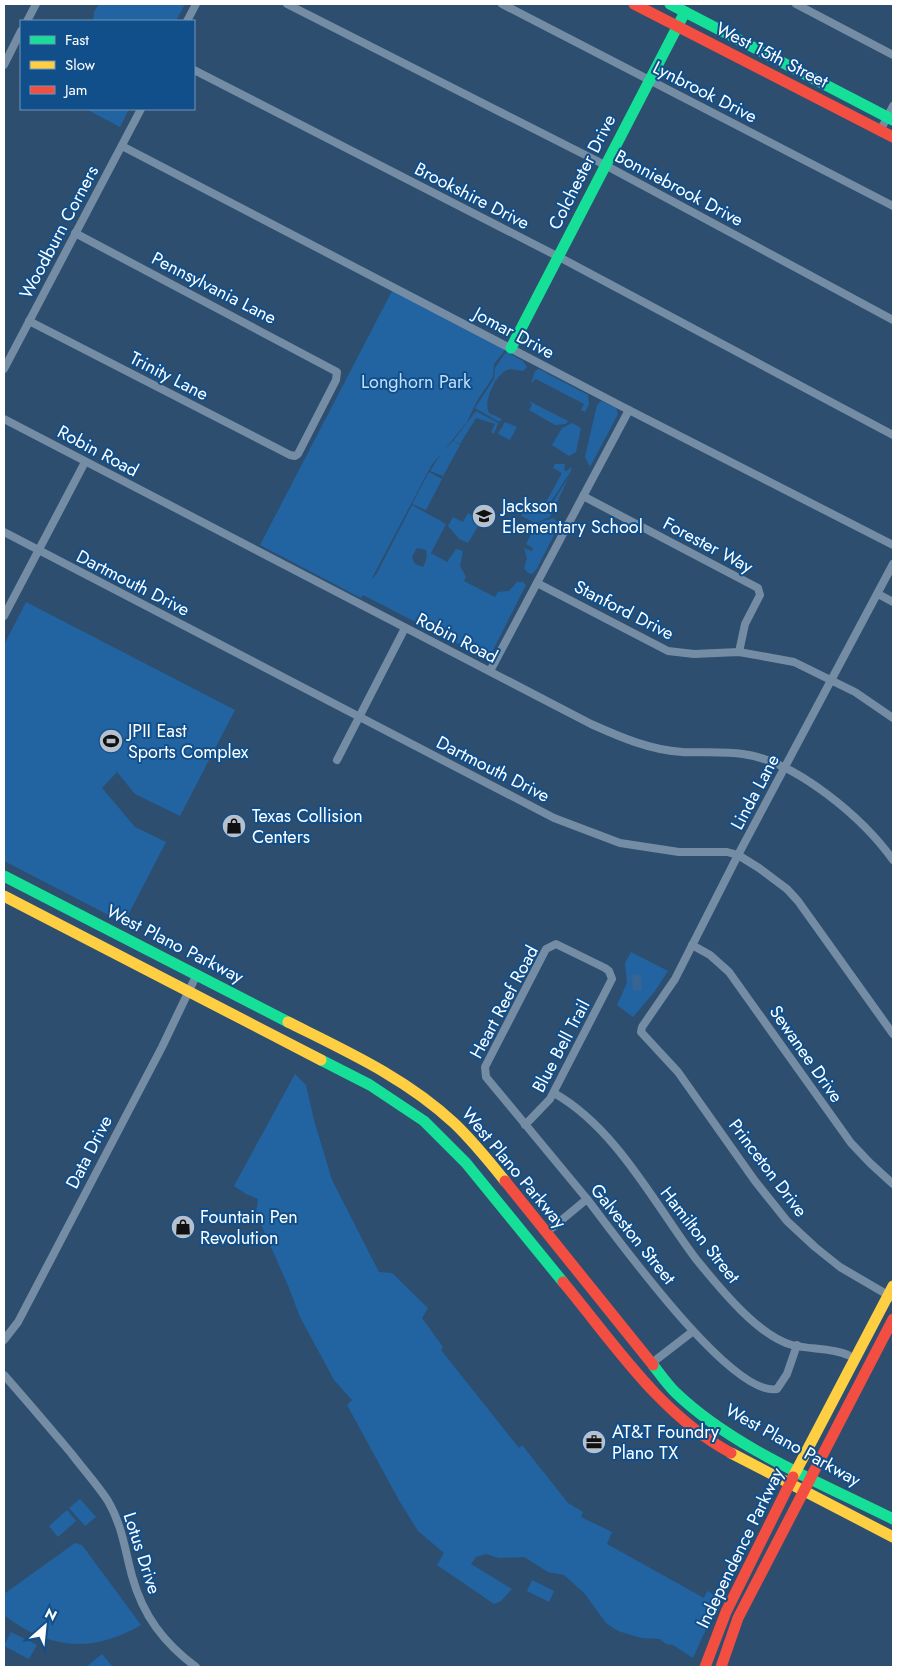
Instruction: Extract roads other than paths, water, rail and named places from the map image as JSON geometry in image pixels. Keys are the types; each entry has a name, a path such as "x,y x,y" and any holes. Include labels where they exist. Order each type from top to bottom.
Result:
{"main road":[{"name":"West 15th Street","path":"634,4 893,137"},
{"name":"West 15th Street","path":"670,4 890,119"},
{"name":"Colchester Drive","path":"511,348 685,12"},
{"name":"West Plano Parkway","path":"4,876 197,974 410,1086 444,1113 476,1145 674,1391 693,1407 744,1441 893,1519"},
{"name":"West Plano Parkway","path":"4,896 370,1085 424,1121 466,1163 654,1393 696,1431 724,1449 893,1537"},
{"path":"41,915 49,899"},
{"name":"Independence Parkway","path":"705,1667 719,1626 797,1470 892,1294"},
{"name":"Independence Parkway","path":"721,1667 738,1618 893,1319"}],"street":[{"path":"27,20 36,4"},
{"path":"188,20 196,4"},
{"name":"Bonniebrook Drive","path":"288,4 605,166 893,320"},
{"name":"Lynbrook Drive","path":"502,4 893,206"},
{"path":"796,4 893,55"},
{"path":"4,64 20,33"},
{"name":"Brookshire Drive","path":"195,71 558,257 893,435"},
{"path":"880,131 890,119 893,106"},
{"name":"Woodburn Corners","path":"4,369 140,110"},
{"name":"Jomar Drive","path":"122,146 628,410 893,545"},
{"name":"Pennsylvania Lane","path":"75,233 337,372 336,380 295,456"},
{"name":"Trinity Lane","path":"29,321 295,456"},
{"path":"490,671 628,410"},
{"name":"Robin Road","path":"4,419 591,724 647,746 680,752 744,754 760,758 784,769 815,785 852,813 867,827 893,860"},
{"path":"4,616 37,550 85,462"},
{"name":"Forester Way","path":"583,496 758,588 760,595 745,624 739,652"},
{"name":"Dartmouth Drive","path":"4,532 554,818 598,836 648,849 688,853 727,852 738,855 776,879 798,901 893,1034"},
{"name":"Linda Lane","path":"641,1032 642,1027 675,979 738,855 893,564"},
{"name":"Stanford Drive","path":"537,583 668,651 694,654 739,652 794,662 855,692 893,718"},
{"path":"878,594 893,602"},
{"path":"337,760 405,628"},
{"name":"Heart Reef Road","path":"485,1074 485,1067 546,950 552,945 560,945 605,968 611,975"},
{"name":"Sewanee Drive","path":"692,945 710,955 730,972 851,1142 893,1184"},
{"name":"Data Drive","path":"4,1340 18,1322 162,1046 197,974"},
{"name":"Blue Bell Trail","path":"525,1125 545,1106 554,1093 611,983 611,975"},
{"name":"Princeton Drive","path":"641,1032 678,1072 755,1181 787,1221 828,1258 892,1294"},
{"name":"Galveston Street","path":"485,1074 692,1332 736,1371 760,1387 771,1390 777,1389 787,1374 797,1345"},
{"name":"Hamilton Street","path":"554,1093 575,1104 599,1126 713,1280 757,1323 772,1335 797,1345 828,1348 848,1355"},
{"path":"552,1228 587,1199"},
{"path":"657,1359 692,1332"},
{"name":"Lotus Drive","path":"4,1376 85,1470 108,1501 124,1536 132,1576 147,1614 155,1629 173,1650 196,1667"}],"place":[{"name":"Jackson Elementary School","path":"484,516"},
{"name":"JPII East Sports Complex","path":"111,741"},
{"name":"Texas Collision Centers","path":"234,826"},
{"name":"Fountain Pen Revolution","path":"183,1227"},
{"name":"AT&T Foundry Plano TX","path":"594,1442"}],"park label":[{"name":"Longhorn Park","path":"416,382"}]}
